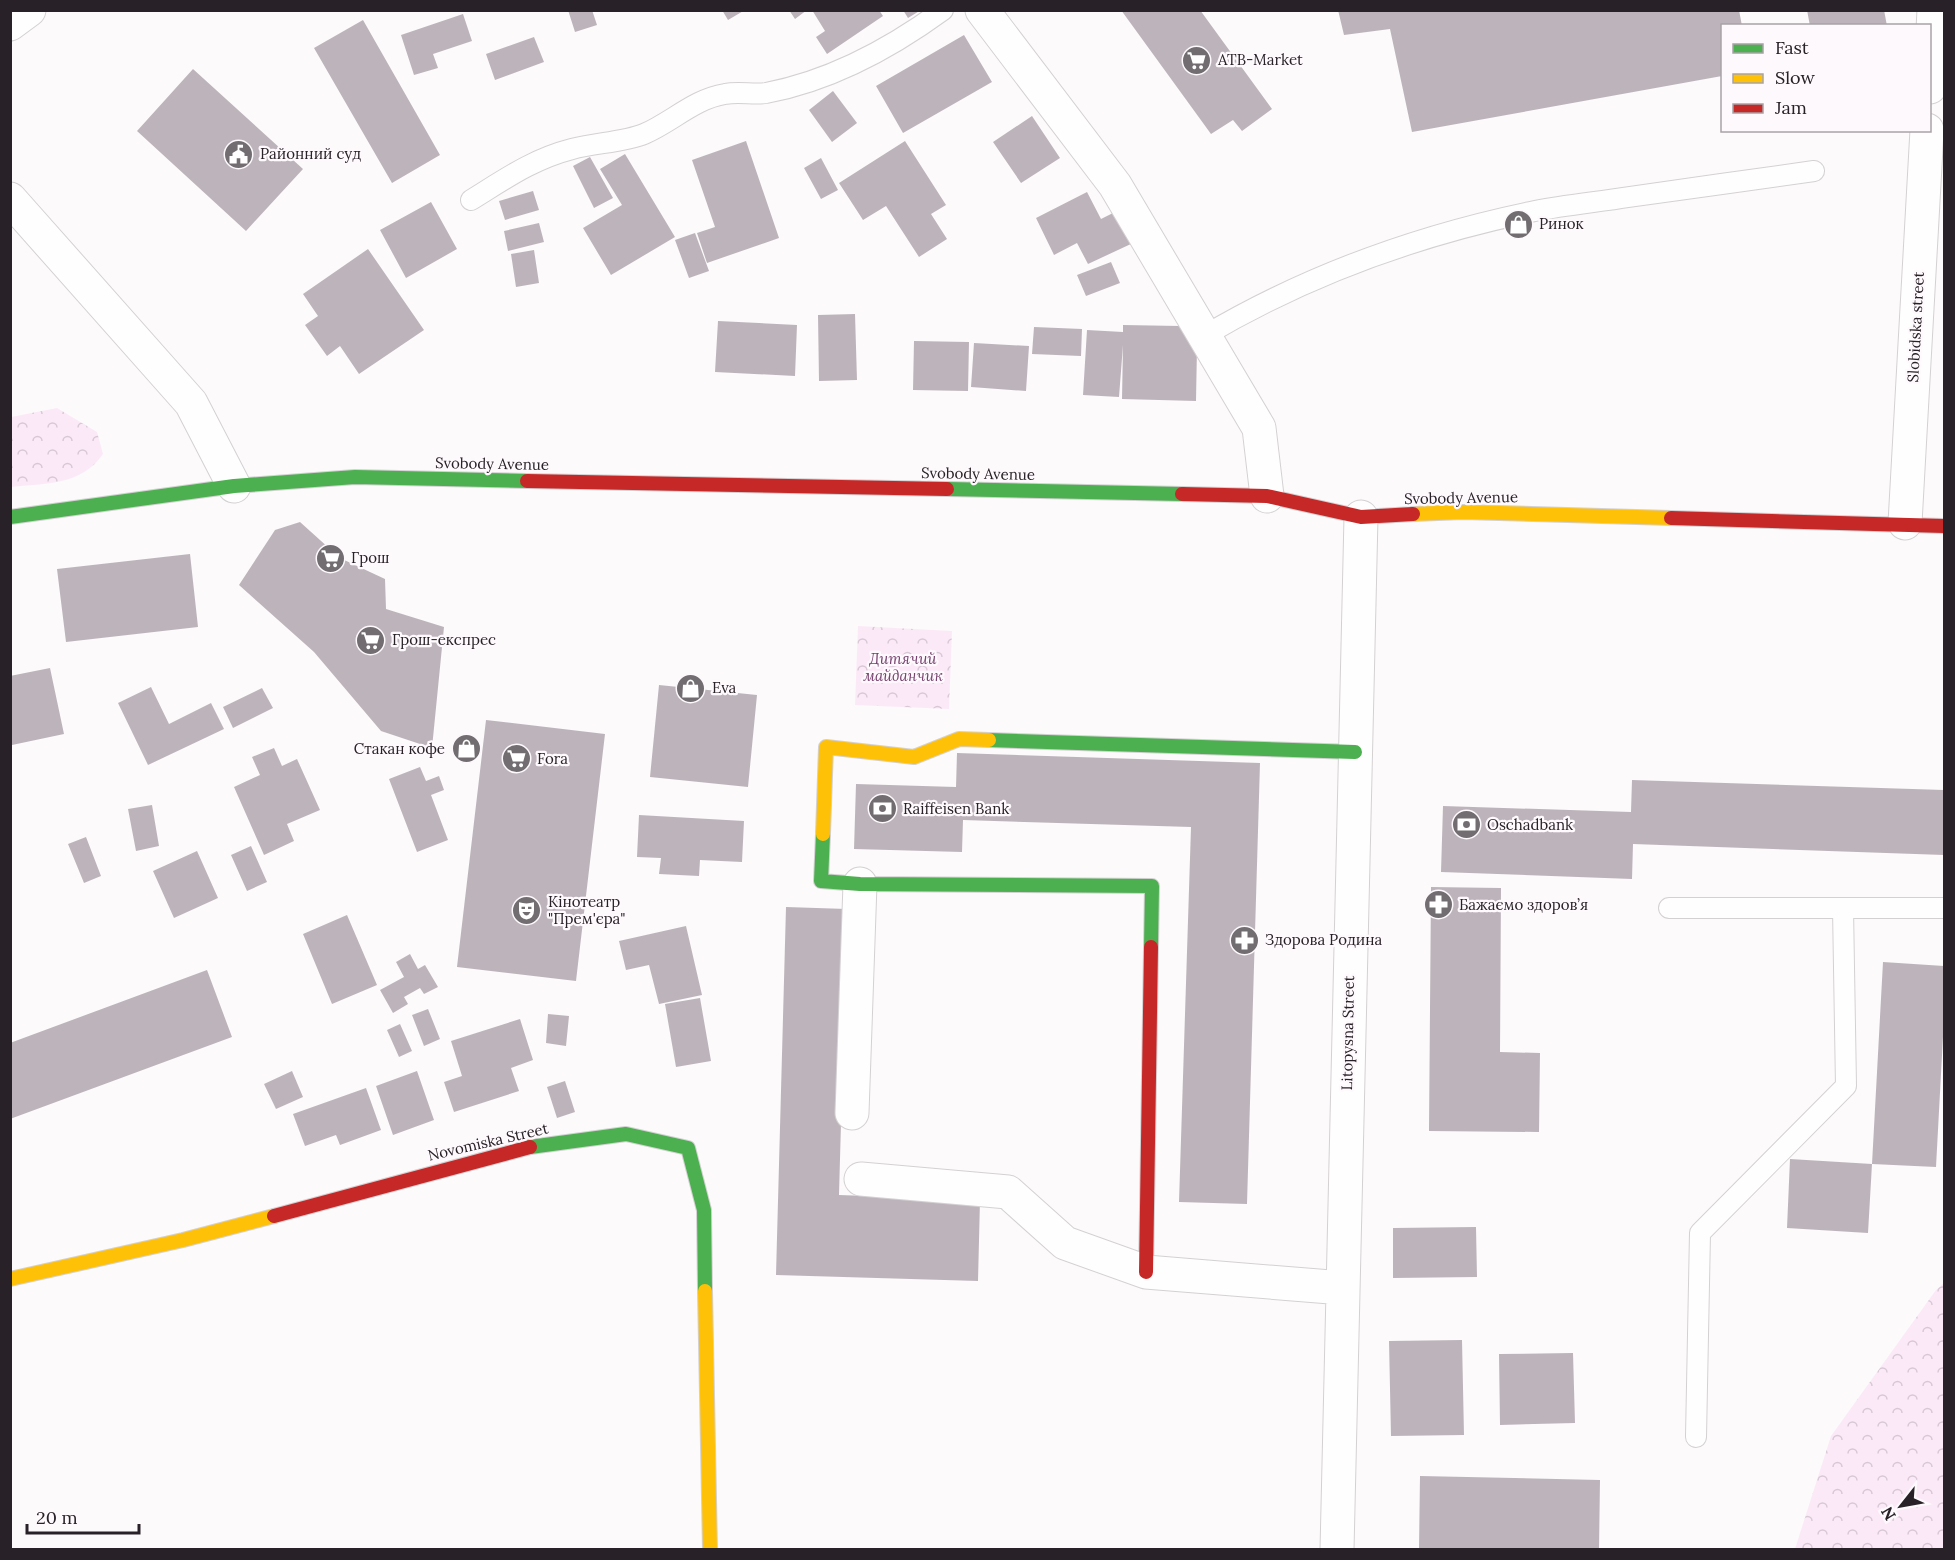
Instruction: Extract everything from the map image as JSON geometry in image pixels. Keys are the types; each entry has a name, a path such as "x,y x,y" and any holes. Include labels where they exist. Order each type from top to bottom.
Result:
{"street":[{"path":"10,24 29,10"},
{"path":"982,10 1115,185 1259,428 1267,496"},
{"path":"1931,56 1934,10"},
{"name":"Slobidska street","path":"1905,523 1927,132"},
{"path":"10,199 191,403 234,486"},
{"name":"Svobody Avenue","path":"10,517 234,486 355,477 1267,496 1361,517 1463,512 1905,523 1944,526"},
{"name":"Litopysna Street","path":"1337,1550 1361,517"},
{"path":"1146,1272 1152,886 860,884 820,881 826,747 914,757 959,739 1354,752"},
{"path":"852,1113 860,884"},
{"name":"Novomiska Street","path":"10,1279 183,1240 528,1147 626,1134 688,1148 704,1210 710,1550"},
{"path":"861,1179 1008,1192 1065,1243 1146,1272 1343,1288"}],"lane":[{"path":"471,200 533,161 571,149 643,134 691,106 725,94 764,93 801,85 853,64 917,29 943,10"},
{"path":"1204,336 1296,286 1433,236 1536,211 1814,171"},
{"path":"1669,908 1944,908"},
{"path":"1696,1437 1700,1233 1846,1086 1843,908"}],"green space":[{"path":"57,408 97,432 103,454 84,472 62,481 11,487 11,417"},
{"name":"Дитячий майданчик","path":"858,626 952,631 949,709 855,705"},
{"path":"1944,1283 1944,1549 1795,1549 1831,1436 1936,1290"}],"building":[{"path":"568,10 592,10 597,25 575,32"},
{"path":"722,10 745,10 728,20"},
{"path":"789,10 807,10 795,19"},
{"path":"812,10 879,10 883,16 827,54 816,37 825,31"},
{"path":"903,10 921,10 908,18"},
{"name":"ATB-Market","path":"1121,10 1200,10 1272,109 1242,131 1233,120 1211,134"},
{"path":"1338,10 1739,10 1742,24 1721,24 1721,76 1412,132 1390,29 1344,35"},
{"path":"1807,10 1884,10 1887,24 1810,24"},
{"path":"463,14 472,41 433,54 438,68 414,75 401,35"},
{"path":"363,20 440,155 392,183 314,48"},
{"path":"964,35 992,82 903,133 876,86"},
{"path":"534,37 544,62 495,80 486,54"},
{"path":"193,69 303,169 246,231 137,131"},
{"path":"833,91 857,123 832,142 809,110"},
{"path":"1032,116 1060,158 1021,183 993,142"},
{"path":"746,141 779,238 707,263 697,233 715,227 692,160"},
{"path":"905,141 946,205 931,214 947,239 919,257 886,206 863,220 839,183"},
{"path":"625,154 675,237 611,275 583,228 622,205 600,169"},
{"path":"590,157 613,198 594,208 573,166"},
{"path":"821,158 838,190 821,199 804,168"},
{"path":"533,191 539,210 505,220 499,201"},
{"path":"1087,192 1101,219 1117,211 1133,243 1088,264 1077,243 1054,255 1036,218"},
{"path":"431,202 457,249 406,278 380,230"},
{"path":"539,223 544,242 508,251 504,231"},
{"path":"695,233 709,271 689,278 675,240"},
{"path":"368,249 424,330 359,374 340,346 327,356 305,325 318,316 303,294"},
{"path":"534,250 539,283 516,287 511,254"},
{"path":"1111,262 1120,283 1086,296 1077,275"},
{"path":"855,314 857,380 819,381 818,315"},
{"path":"718,321 797,325 795,376 715,372"},
{"path":"1123,325 1180,326 1197,347 1196,401 1122,399 1123,345 1119,397 1083,395 1087,330 1123,332"},
{"path":"1034,327 1082,329 1081,356 1032,354"},
{"path":"914,341 969,342 968,391 913,390"},
{"path":"974,343 1029,346 1026,391 971,387"},
{"name":"Грош-експрес","path":"300,522 340,558 385,579 386,609 444,627 432,748 381,731 314,652 239,585 275,530"},
{"path":"190,554 198,627 66,642 57,569"},
{"path":"50,668 64,734 12,745 10,676"},
{"path":"659,685 757,695 748,787 650,777"},
{"path":"151,687 169,724 211,703 224,729 148,765 118,703"},
{"path":"262,688 273,708 233,728 223,707"},
{"path":"486,720 605,734 576,981 457,967"},
{"path":"274,748 282,766 297,759 320,810 287,824 294,841 264,855 234,787 260,775 252,757"},
{"path":"957,753 1260,763 1247,1204 1179,1202 1191,827 963,820 962,852 854,849 856,784 956,787"},
{"path":"420,767 426,781 439,776 444,790 431,795 448,840 417,852 389,779"},
{"path":"1632,780 1944,790 1944,855 1633,844 1632,879 1441,872 1443,806 1631,812"},
{"path":"152,805 159,846 136,851 128,809"},
{"path":"639,815 744,821 742,862 700,860 699,876 659,874 661,858 637,857"},
{"path":"86,837 101,876 84,883 68,844"},
{"path":"251,846 267,882 247,891 231,855"},
{"path":"197,851 218,898 174,918 153,871"},
{"path":"1431,887 1501,888 1500,1052 1540,1053 1539,1132 1429,1131"},
{"path":"786,907 847,909 839,1195 980,1200 978,1281 776,1275"},
{"path":"347,915 377,985 332,1004 303,934"},
{"path":"686,926 702,995 659,1004 649,965 626,970 619,941"},
{"path":"410,954 418,969 425,965 438,987 424,994 420,988 404,997 408,1004 393,1013 380,990 404,977 396,962"},
{"path":"1883,962 1944,966 1944,1018 1936,1167 1872,1164"},
{"path":"207,970 232,1037 10,1119 10,1043"},
{"path":"700,998 711,1061 676,1067 665,1004"},
{"path":"428,1009 440,1039 424,1046 412,1015"},
{"path":"548,1014 569,1016 566,1046 546,1043"},
{"path":"520,1019 533,1060 511,1068 519,1091 454,1112 444,1082 462,1076 451,1041"},
{"path":"400,1024 412,1051 399,1057 387,1030"},
{"path":"292,1071 303,1097 276,1109 264,1084"},
{"path":"417,1071 434,1120 393,1135 376,1086"},
{"path":"565,1081 575,1112 557,1118 547,1087"},
{"path":"366,1088 381,1130 340,1145 336,1135 305,1146 293,1114"},
{"path":"1790,1159 1872,1164 1868,1233 1787,1228"},
{"path":"1476,1227 1477,1277 1393,1278 1393,1228"},
{"path":"1462,1340 1464,1435 1391,1436 1389,1341"},
{"path":"1573,1353 1575,1423 1500,1425 1499,1354"},
{"path":"1420,1476 1600,1480 1599,1550 1419,1550"}],"traffic: fast":[{"path":"10,517 234,486 355,477 527,481"},
{"path":"947,489 1182,494"},
{"path":"989,740 1355,752"},
{"path":"823,834 821,881 860,884 1152,886 1151,947"},
{"path":"530,1147 626,1134 688,1148 704,1210 705,1291"}],"traffic: slow":[{"path":"1413,514 1463,512 1671,518"},
{"path":"823,834 826,747 914,757 959,739 989,740"},
{"path":"10,1279 183,1240 274,1216"},
{"path":"705,1291 710,1550"}],"traffic: jam":[{"path":"527,481 947,489"},
{"path":"1182,494 1267,496 1361,517 1413,514"},
{"path":"1671,518 1944,526"},
{"path":"1146,1272 1151,947"},
{"path":"274,1216 530,1147"}],"place":[{"name":"ATB-Market","path":"1197,60"},
{"name":"Районний суд","path":"239,154"},
{"name":"Ринок","path":"1518,224"},
{"name":"Грош","path":"330,558"},
{"name":"Грош-експрес","path":"371,640"},
{"name":"Eva","path":"691,688"},
{"name":"Стакан кофе","path":"466,749"},
{"name":"Fora","path":"516,759"},
{"name":"Raiffeisen Bank","path":"882,809"},
{"name":"Oschadbank","path":"1466,825"},
{"name":"Бажаємо здоров’я","path":"1438,905"},
{"name":"Кінотеатр \"Прем'єра\"","path":"527,911"},
{"name":"Здорова Родина","path":"1244,940"}]}
